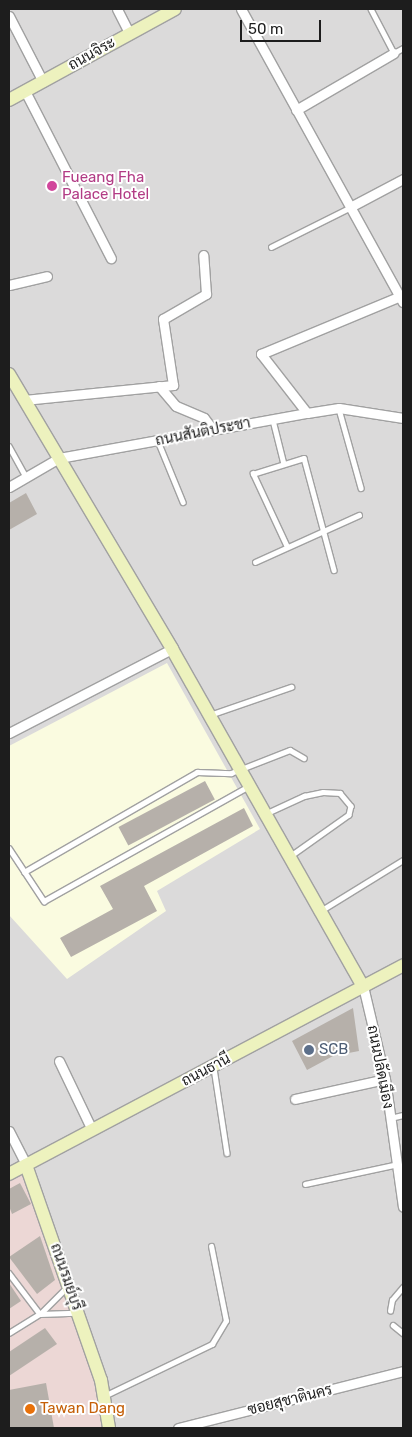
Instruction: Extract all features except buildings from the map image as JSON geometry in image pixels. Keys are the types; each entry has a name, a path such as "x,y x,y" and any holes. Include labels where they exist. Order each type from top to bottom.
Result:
{"street":[{"path":"116,9 130,34"},
{"name":"ถนนจิระ","path":"9,100 176,9"},
{"path":"240,9 402,298 260,354 308,413"},
{"path":"9,16 43,82"},
{"path":"296,110 394,53"},
{"path":"24,92 111,258"},
{"path":"352,206 403,179"},
{"path":"24,400 173,385 163,319 206,294 203,255"},
{"path":"9,285 48,276"},
{"path":"9,374 267,813 363,986"},
{"path":"159,386 176,406 204,418 213,430"},
{"name":"ถนนสันติประชา","path":"9,487 59,458 272,419 339,408 403,418"},
{"path":"9,733 172,649"},
{"name":"ถนนธานี","path":"9,1174 403,965"},
{"name":"ถนนปลัดเมือง","path":"363,986 385,1079 403,1205"},
{"path":"59,1061 92,1130"},
{"path":"294,1099 385,1079"},
{"name":"ถนนรมย์บุรี","path":"9,1131 26,1165 70,1284 104,1396 109,1428"},
{"name":"ซอยสุชาตินคร","path":"178,1428 403,1371"}],"lane":[{"path":"371,9 394,53 403,48"},
{"path":"272,247 352,206"},
{"path":"339,408 361,488"},
{"path":"272,419 284,464"},
{"path":"158,441 183,502"},
{"path":"9,446 26,477"},
{"path":"287,547 253,474 304,458 321,531 334,570"},
{"path":"255,562 359,515"},
{"path":"209,716 291,687"},
{"path":"24,872 196,772 226,774 290,750 304,758"},
{"path":"9,848 44,900 250,785"},
{"path":"267,813 304,796 323,792 340,793 351,806 350,815 291,856"},
{"path":"322,910 403,860"},
{"path":"214,1066 227,1153"},
{"path":"390,1118 403,1115"},
{"path":"305,1184 398,1164"},
{"path":"104,1396 212,1344 226,1321 211,1246"},
{"path":"9,1273 40,1314"},
{"path":"9,1333 40,1314 70,1284"},
{"path":"390,1311 392,1300 403,1287"},
{"path":"40,1314 79,1312"},
{"path":"392,1325 403,1333"}],"shaded area":[{"path":"9,9 403,9 403,1428 9,1428"},
{"path":"167,663 260,829 157,891 166,911 67,979 9,915 9,746"},
{"path":"23,1173 93,1378 103,1428 9,1428 9,1181"}],"place":[{"name":"Fueang Fha Palace Hotel","path":"52,186"},
{"name":"SCB","path":"309,1050"},
{"name":"Tawan Dang","path":"30,1409"}]}
